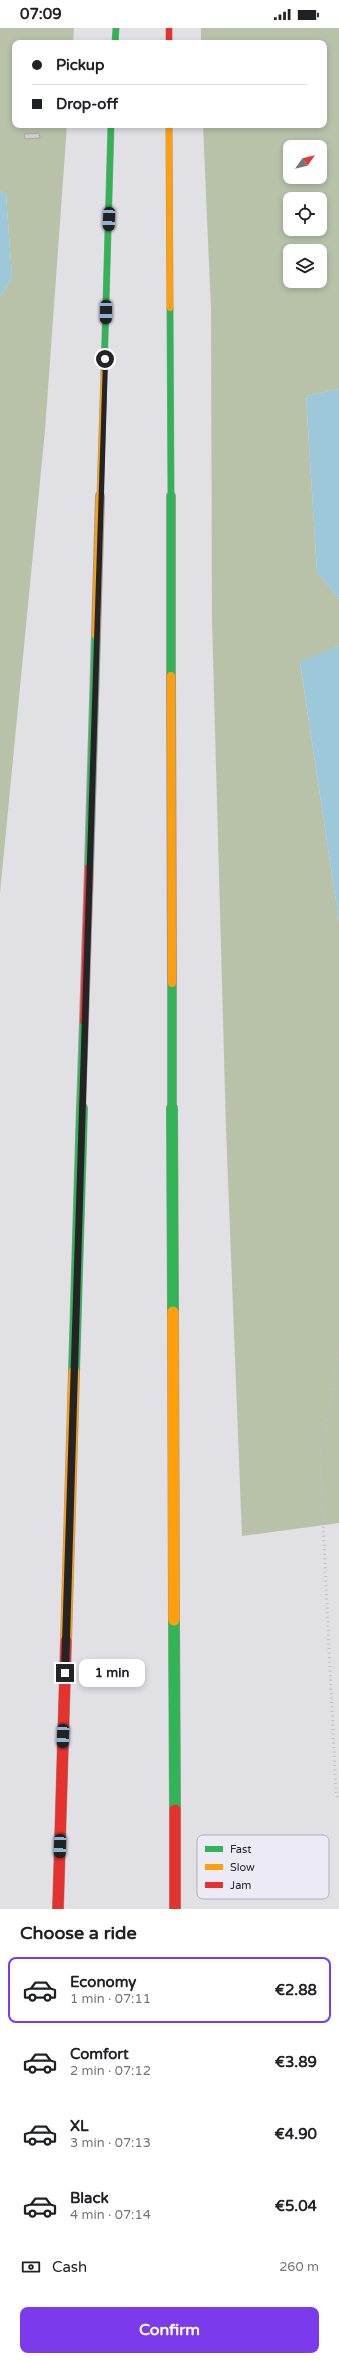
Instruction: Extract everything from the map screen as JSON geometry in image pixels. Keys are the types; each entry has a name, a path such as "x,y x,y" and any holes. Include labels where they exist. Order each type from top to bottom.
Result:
{"highway":[{"path":"115,40 116,28"},
{"path":"169,28 169,40"},
{"path":"58,1909 111,128"},
{"path":"169,128 175,1909"}],"path":[{"path":"339,1353 320,1460 336,1793 339,1800"}],"green space":[{"path":"0,28 74,28 73,40 12,40 12,128 67,128 45,430 0,893 0,297 12,277 6,194 0,191"},
{"path":"201,28 339,28 339,389 306,396 317,572 339,599 339,646 300,663 339,921 339,1523 242,1536 226,1128 212,621 211,310 203,128 327,128 327,40 201,40"}],"water":[{"path":"0,191 6,194 12,277 0,297"},
{"path":"339,389 339,599 317,572 306,396"},
{"path":"339,646 339,921 300,662"}],"building":[{"path":"39,133 40,138 25,139 24,134"}],"traffic: fast":[{"path":"115,40 116,28"},
{"path":"104,373 111,128"},
{"path":"170,308 171,676"},
{"path":"89,868 96,635"},
{"path":"172,983 173,1312"},
{"path":"74,1372 84,1021"},
{"path":"174,1620 175,1810"}],"traffic: slow":[{"path":"169,128 170,308"},
{"path":"96,635 104,373"},
{"path":"171,676 172,983"},
{"path":"173,1312 174,1620"},
{"path":"66,1641 74,1372"}],"traffic: jam":[{"path":"169,28 169,40"},
{"path":"84,1021 89,868"},
{"path":"58,1909 66,1641"},
{"path":"175,1810 175,1909"}],"route":[{"path":"65,1673 105,359"}]}
